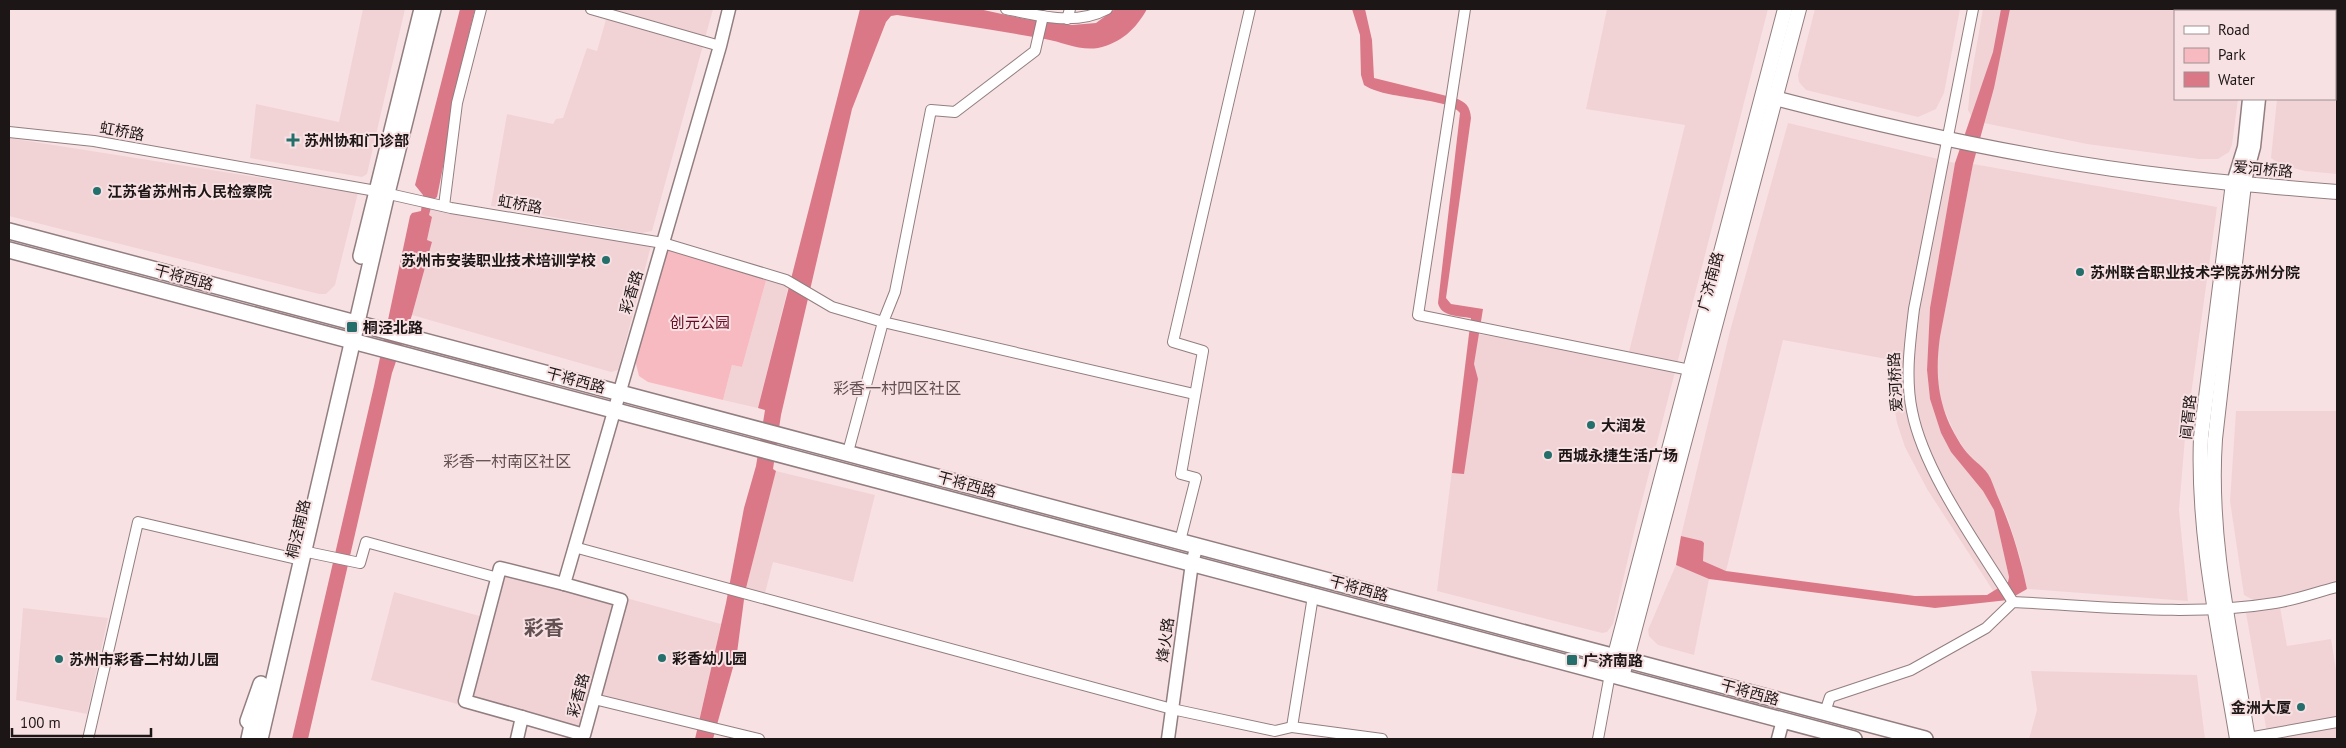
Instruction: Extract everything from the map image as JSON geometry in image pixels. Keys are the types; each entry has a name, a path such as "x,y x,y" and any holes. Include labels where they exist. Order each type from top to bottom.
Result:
{"main road":[{"path":"352,321 422,9"},
{"path":"381,192 433,9"},
{"name":"广济南路","path":"1616,676 1769,96 1785,9"},
{"name":"广济南路","path":"1621,657 1690,370 1769,96 1798,9"},
{"name":"爱河桥路","path":"1769,96 1952,139 2090,166 2238,184 2337,192"},
{"name":"阊胥路","path":"2238,184 2213,461 2215,525 2222,609 2244,739"},
{"name":"干将西路","path":"9,230 1621,657 1825,712 1890,735 1925,739"},
{"name":"干将西路","path":"9,250 1854,739"},
{"name":"桐泾南路","path":"249,739 266,686 352,321"},
{"path":"242,739 266,686"},
{"path":"266,686 267,739"},
{"name":"桐泾南路","path":"260,739 266,686"}],"street":[{"path":"444,206 457,103 481,9"},
{"path":"591,9 720,46"},
{"name":"彩香路","path":"564,584 720,46 728,9"},
{"path":"1006,9 1043,18 1069,14 1094,16 1107,9"},
{"path":"1180,541 1196,478 1181,474 1203,351 1173,342 1250,9"},
{"path":"1465,9 1418,314 1690,370"},
{"name":"爱河桥路","path":"1974,9 1952,139 1914,309 1909,358 1909,394 1916,428 1925,453 2012,601"},
{"path":"848,452 883,322 895,292 931,110 955,112 1035,51 1043,18"},
{"name":"阊胥路","path":"2238,184 2249,100"},
{"name":"阊胥路","path":"2238,184 2254,147 2260,100"},
{"name":"虹桥路","path":"9,132 94,141 381,192 444,206 662,243 786,280 832,307 883,322 1194,394"},
{"path":"88,739 138,522 297,554 331,557 360,563 366,542 498,578"},
{"name":"烽火路","path":"1168,739 1192,563 1197,545"},
{"path":"574,547 1172,709 1275,731 1292,727 1382,739"},
{"name":"彩香路","path":"500,568 564,584 620,600 584,735 465,701 500,568"},
{"path":"1825,712 1830,697 1911,670 1986,628 2012,601 2153,609 2222,609 2276,603 2337,586"},
{"path":"1292,727 1313,596"},
{"path":"1598,739 1616,676"},
{"path":"594,699 759,739"},
{"path":"517,739 522,717"},
{"path":"1778,739 1783,720"},
{"path":"2244,739 2337,722"}],"shaded area":[{"path":"363,9 405,9 367,174 362,177 250,158 256,104 339,122"},
{"path":"609,9 713,9 652,231 642,233 491,206 507,114 553,124 556,119 563,118 587,48 597,51"},
{"path":"1607,9 1768,9 1635,528 1613,624 1607,632 1602,633 1437,591 1469,333 1628,356 1685,125 1586,109"},
{"path":"1815,9 1960,9 1944,93 1936,109 1918,117 1806,90 1799,82 1798,75"},
{"path":"1983,9 2249,9 2174,10 2174,100 2238,100 2232,145 2229,152 2218,159 2199,159 2087,144 1974,121 1968,110 1971,78"},
{"path":"2337,9 2337,174 2305,171 2281,165 2271,158 2277,100 2336,100 2336,10 2285,10"},
{"path":"1788,123 1955,163 1930,308 1927,370 1930,399 1941,433 1951,452 1983,491 1994,510 2009,577 2006,585 1994,592 1927,489 1905,447 1897,423 1890,384 1892,360 1783,340 1726,571 1703,561 1704,544 1681,536 1730,331"},
{"path":"9,138 358,193 335,285 326,294 319,294 9,216"},
{"name":"苏州联合职业技术学院苏州分院","path":"1973,164 2217,207 2185,438 2179,510 2188,601 2027,589 2020,557 2008,519 1987,473 1965,450 1956,436 1942,405 1936,381 1940,337"},
{"path":"430,209 651,246 618,370 611,372 412,315 432,243 427,241 432,217 429,215"},
{"path":"767,277 788,288 758,408 723,400 732,365 742,367"},
{"path":"2236,411 2337,411 2337,585 2321,590 2255,601 2244,595 2230,501"},
{"path":"776,471 875,495 853,582 773,562 764,597 745,592"},
{"path":"498,563 721,624 699,721 600,696 589,739 583,739 371,680 394,592 483,617"},
{"path":"1676,565 1709,579 1694,655 1658,645 1649,636 1648,630"},
{"name":"金洲大厦","path":"2280,607 2287,646 2331,639 2337,676 2337,721 2267,733 2246,613"},
{"name":"苏州市彩香二村幼儿园","path":"23,608 108,618 87,714 16,700"},
{"path":"2031,671 2197,675 2205,739 2029,739 2037,710"},
{"path":"2337,725 2337,739 2268,739"}],"green space":[{"name":"创元公园","path":"667,248 767,277 742,367 732,365 723,400 648,382 639,376 635,360"}],"water":[{"path":"460,9 475,9 459,74 458,92 437,197 433,200 429,215 432,217 427,240 432,242 412,315 392,373 308,739 292,739 374,386 410,216 412,213 421,211 423,195 415,185"},
{"path":"860,9 979,9 1025,19 1072,25 1096,23 1115,9 1147,9 1133,29 1121,39 1106,46 1091,49 1052,40 897,15 891,16 886,22 852,109 781,415 773,469 776,471 745,592 737,653 713,739 695,739 726,603 744,508 756,466 765,410 758,408"},
{"path":"1352,9 1365,9 1372,40 1374,78 1455,98 1467,105 1471,118 1446,298 1451,304 1483,309 1474,364 1478,379 1464,474 1452,473 1471,318 1447,313 1440,308 1438,303 1460,113 1454,108 1443,104 1386,93 1364,85 1361,75 1360,35"},
{"path":"2001,9 2010,9 1994,88 1973,164 1940,337 1938,382 1944,409 1956,436 1964,449 1986,471 1991,479 2015,541 2027,589 2008,600 1935,608 1709,579 1676,565 1681,536 1702,541 1704,543 1703,561 1726,571 1915,596 1987,595 2008,582 2009,577 1994,510 1983,491 1951,452 1941,433 1930,399 1927,370 1930,308 1955,163 1993,52"}],"place":[{"name":"苏州协和门诊部","path":"293,140"},
{"name":"江苏省苏州市人民检察院","path":"97,191"},
{"name":"苏州市安装职业技术培训学校","path":"606,260"},
{"name":"苏州联合职业技术学院苏州分院","path":"2080,272"},
{"name":"桐泾北路","path":"352,327"},
{"name":"大润发","path":"1591,425"},
{"name":"西城永捷生活广场","path":"1548,455"},
{"name":"彩香幼儿园","path":"662,658"},
{"name":"苏州市彩香二村幼儿园","path":"59,659"},
{"name":"广济南路","path":"1572,660"},
{"name":"金洲大厦","path":"2301,707"}],"district":[{"name":"彩香一村四区社区","path":"897,388"},
{"name":"彩香一村南区社区","path":"507,461"},
{"name":"彩香","path":"544,628"}]}
